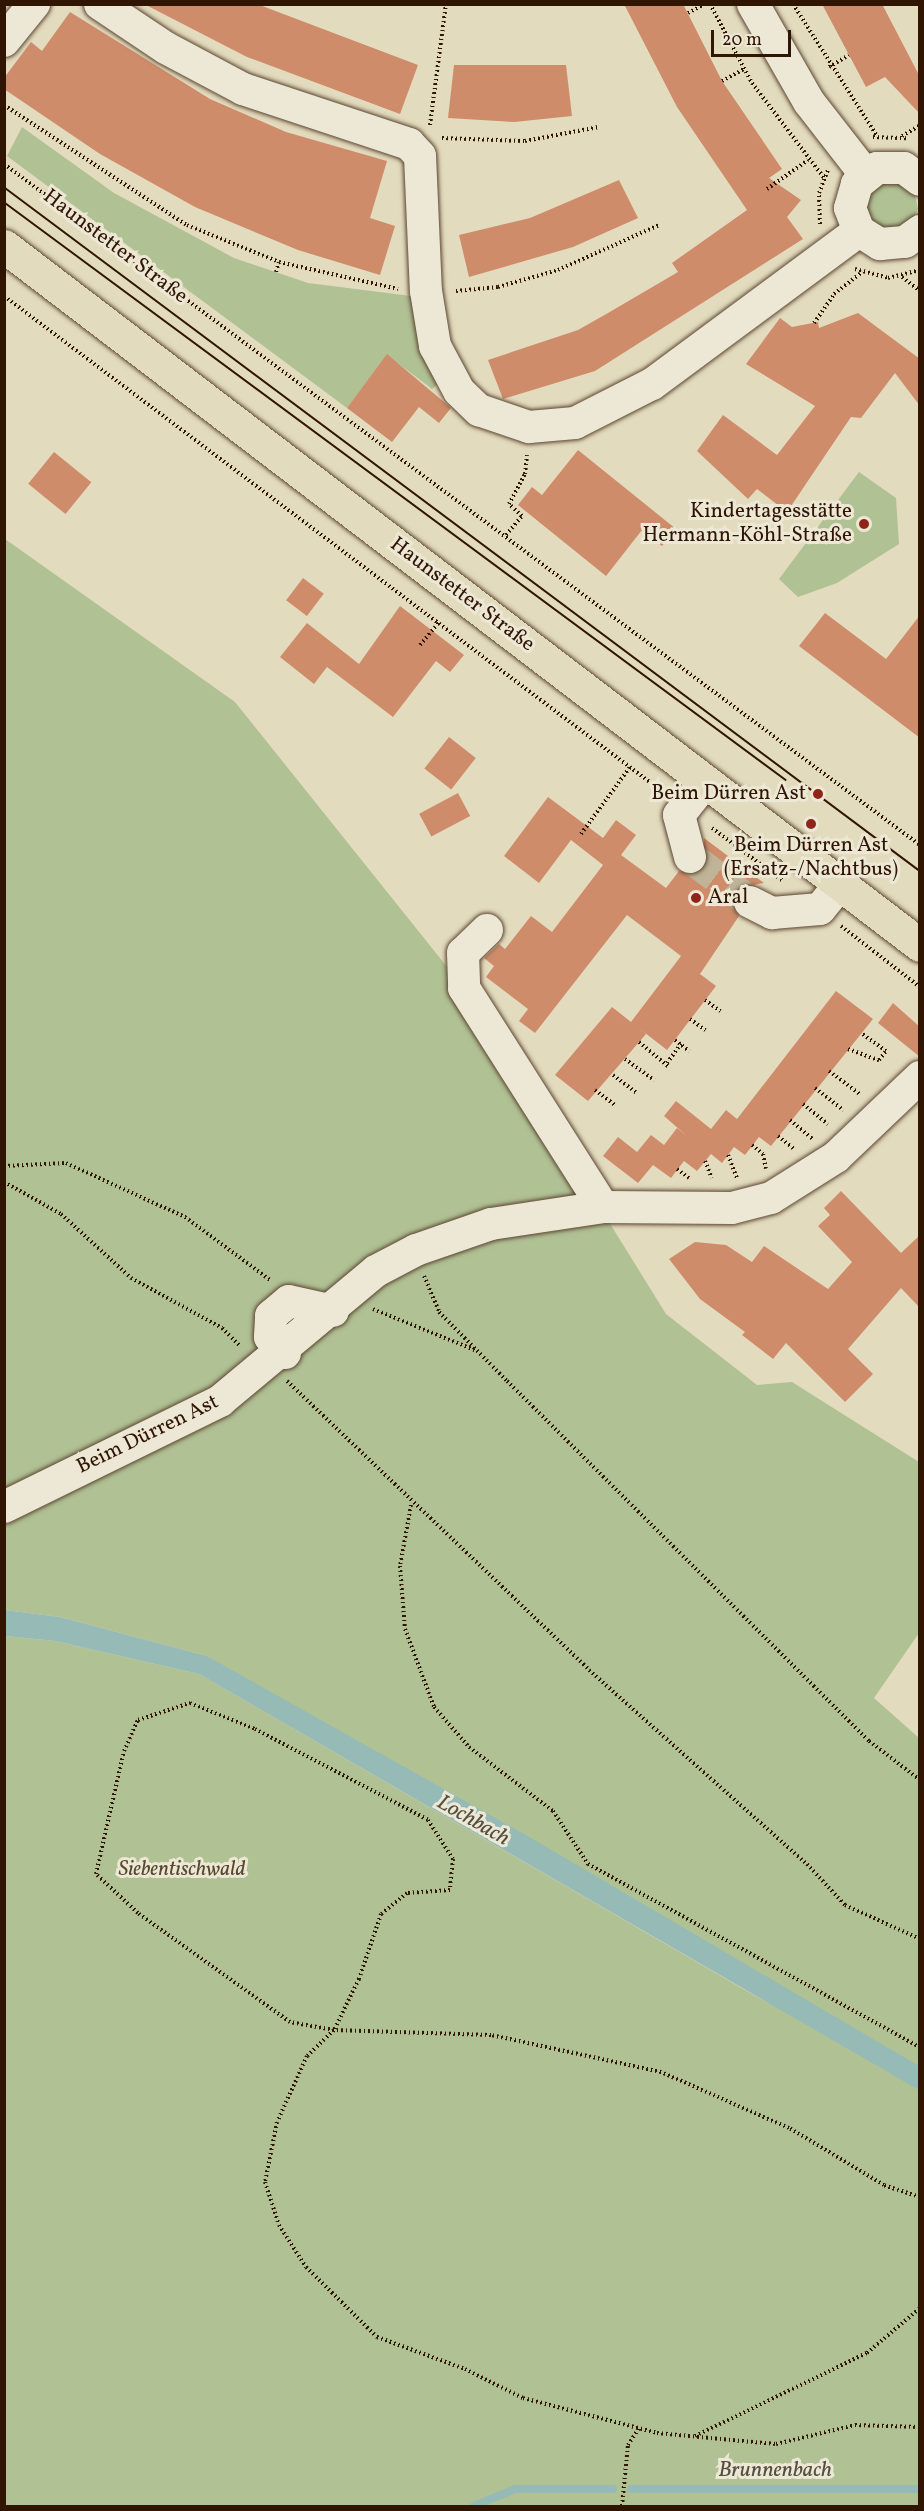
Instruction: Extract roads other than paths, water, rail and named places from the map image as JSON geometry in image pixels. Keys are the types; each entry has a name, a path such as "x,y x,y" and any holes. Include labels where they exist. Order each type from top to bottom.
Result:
{"main road":[{"name":"Haunstetter Straße","path":"4,246 706,781 830,897 920,945"}],"street":[{"path":"4,40 34,4"},
{"path":"100,4 243,89 410,144 420,156 426,291 435,346 459,391 479,410 529,427 575,423 652,384 859,231"},
{"path":"753,4 809,102 865,174"},
{"path":"918,235 880,244 859,231 851,195 865,174 890,166 920,180"},
{"path":"690,857 679,815 706,781"},
{"path":"750,902 772,914 830,897"},
{"path":"487,930 463,953 464,988 603,1207"},
{"name":"Beim Dürren Ast","path":"4,1507 220,1401 274,1361 376,1271 416,1250 491,1224 603,1207 732,1208 771,1198 820,1169 884,1113 920,1077"},
{"path":"274,1361 270,1337 272,1316 289,1300 340,1304"}],"water":[{"name":"Lochbach","path":"5,1610 60,1617 207,1656 531,1838 919,2066 919,2090 199,1674 55,1641 5,1636"}],"waterway":[{"name":"Brunnenbach","path":"474,2506 515,2489 613,2489"},
{"name":"Brunnenbach","path":"631,2489 920,2489"}],"tunnel":[{"path":"690,857 750,902"}],"tram line":[{"path":"4,187 920,871"},
{"path":"4,202 786,780"}],"place":[{"name":"Kindertagesstätte Hermann-Köhl-Straße","path":"864,524"},
{"name":"Beim Dürren Ast","path":"818,794"},
{"name":"Beim Dürren Ast (Ersatz-/Nachtbus)","path":"811,824"},
{"name":"Aral","path":"696,898"}],"park label":[{"name":"Siebentischwald","path":"182,1870"}]}
